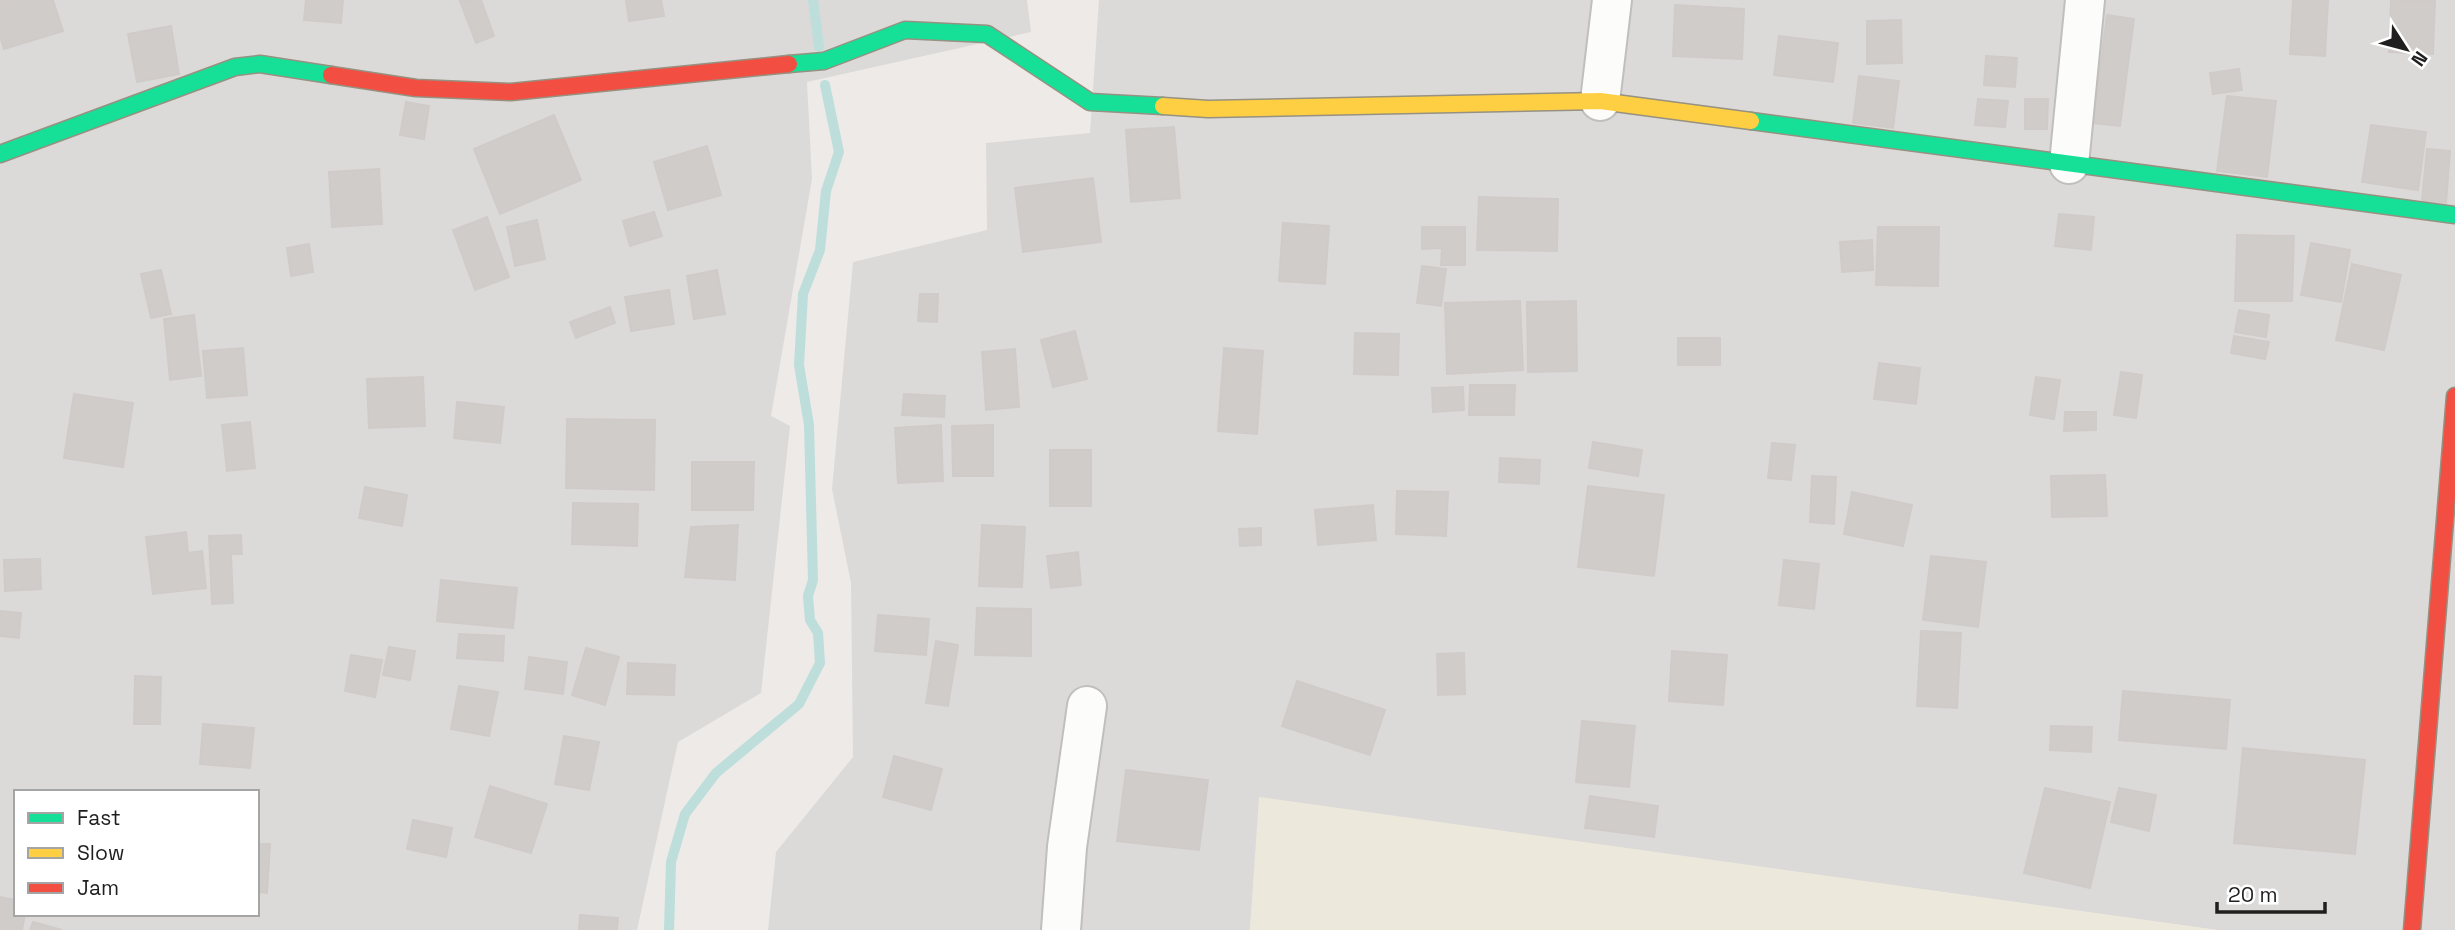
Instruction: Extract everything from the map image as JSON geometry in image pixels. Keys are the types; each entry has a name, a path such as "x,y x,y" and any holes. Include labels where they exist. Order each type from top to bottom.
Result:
{"street":[{"path":"1600,101 1612,0"},
{"path":"2069,164 2085,0"},
{"path":"0,154 235,67 260,64 416,88 511,92 824,61 905,30 987,34 1090,102 1208,109 1600,101 2455,215"},
{"path":"2412,930 2455,396"},
{"path":"1061,930 1067,847 1087,706"}],"shaded area":[{"path":"0,0 1027,0 1031,32 807,82 812,179 771,416 790,426 761,693 678,742 637,930 0,930"},
{"path":"1099,0 2455,0 2455,930 2217,930 1260,798 1250,930 768,930 776,852 853,757 851,583 832,489 853,262 987,230 986,143 1090,133"},
{"path":"1259,797 2217,930 1250,930"}],"building":[{"path":"0,0 53,0 63,31 4,49 0,36"},
{"path":"306,0 343,0 341,23 304,20"},
{"path":"481,0 494,36 476,43 460,1"},
{"path":"626,0 661,0 664,16 629,21"},
{"path":"2293,0 2328,0 2325,56 2290,54"},
{"path":"2391,0 2435,1 2433,54 2389,52"},
{"path":"1675,5 1744,9 1742,59 1673,56"},
{"path":"2107,15 2134,19 2120,126 2093,123"},
{"path":"1901,20 1902,63 1867,64 1867,21"},
{"path":"171,26 179,74 137,82 128,34"},
{"path":"1779,36 1838,43 1833,82 1774,75"},
{"path":"1986,56 2017,58 2015,87 1984,85"},
{"path":"2239,69 2242,90 2213,94 2210,73"},
{"path":"1859,76 1899,81 1893,128 1853,123"},
{"path":"2227,96 2276,101 2267,177 2217,171"},
{"path":"1978,99 2008,101 2005,127 1975,125"},
{"path":"2025,99 2048,99 2047,129 2025,129"},
{"path":"406,102 429,106 424,139 400,135"},
{"path":"554,115 581,180 500,214 474,149"},
{"path":"2371,125 2426,132 2418,190 2362,182"},
{"path":"1174,127 1180,198 1131,202 1126,130"},
{"path":"707,146 721,195 668,210 654,162"},
{"path":"2427,149 2450,151 2446,203 2422,201"},
{"path":"379,169 382,224 332,227 329,172"},
{"path":"1093,178 1101,242 1023,252 1015,188"},
{"path":"1479,197 1558,199 1557,251 1477,250"},
{"path":"654,212 662,236 630,246 623,221"},
{"path":"2059,214 2094,217 2091,250 2055,246"},
{"path":"487,217 509,277 475,290 453,230"},
{"path":"537,220 545,259 515,266 507,227"},
{"path":"1283,223 1329,226 1325,284 1279,281"},
{"path":"1422,227 1465,227 1465,265 1441,265 1442,248 1422,249"},
{"path":"1878,227 1939,227 1938,286 1876,285"},
{"path":"2237,235 2294,236 2292,301 2235,301"},
{"path":"1872,240 1873,270 1842,272 1840,242"},
{"path":"2311,243 2350,250 2341,302 2301,295"},
{"path":"309,244 313,272 291,276 287,248"},
{"path":"2352,264 2401,275 2384,350 2336,340"},
{"path":"1422,266 1446,269 1441,306 1417,303"},
{"path":"161,270 171,314 151,318 141,274"},
{"path":"717,270 725,314 694,319 687,276"},
{"path":"669,290 674,324 631,331 625,297"},
{"path":"920,294 938,294 937,322 918,321"},
{"path":"1520,301 1523,370 1447,374 1445,303"},
{"path":"1576,301 1577,371 1528,372 1527,302"},
{"path":"610,307 615,323 576,338 570,322"},
{"path":"2239,310 2269,315 2266,337 2235,332"},
{"path":"194,315 201,376 170,380 164,319"},
{"path":"1075,331 1087,379 1053,387 1041,340"},
{"path":"1355,333 1399,334 1398,375 1354,374"},
{"path":"2234,336 2269,342 2265,359 2231,353"},
{"path":"1678,338 1720,338 1720,365 1678,365"},
{"path":"243,348 247,395 207,398 203,351"},
{"path":"1224,348 1263,351 1257,434 1218,431"},
{"path":"1015,349 1019,407 986,410 982,352"},
{"path":"1879,363 1920,368 1916,404 1874,399"},
{"path":"2121,372 2142,375 2136,418 2114,415"},
{"path":"423,377 425,426 369,428 367,379"},
{"path":"2036,377 2060,380 2054,419 2030,415"},
{"path":"1470,385 1515,385 1514,415 1469,415"},
{"path":"1463,387 1464,410 1433,412 1432,388"},
{"path":"74,394 133,403 123,467 64,458"},
{"path":"904,394 945,396 944,417 902,415"},
{"path":"457,402 504,407 500,443 454,438"},
{"path":"2065,412 2096,412 2096,430 2064,431"},
{"path":"567,419 655,420 654,490 566,488"},
{"path":"250,422 255,468 227,471 222,425"},
{"path":"941,425 943,481 898,483 895,428"},
{"path":"993,425 993,476 953,476 952,426"},
{"path":"1593,442 1642,450 1638,476 1589,468"},
{"path":"1772,443 1795,445 1791,480 1768,478"},
{"path":"1050,450 1091,450 1091,506 1050,506"},
{"path":"1500,458 1540,460 1539,484 1499,482"},
{"path":"692,462 754,462 753,510 692,510"},
{"path":"2105,475 2107,516 2052,517 2051,476"},
{"path":"1812,476 1836,477 1834,524 1810,522"},
{"path":"1588,486 1664,495 1654,576 1578,567"},
{"path":"365,487 407,495 402,526 359,518"},
{"path":"1397,491 1448,492 1446,536 1396,534"},
{"path":"1852,492 1912,505 1903,546 1844,534"},
{"path":"573,503 638,504 637,546 572,544"},
{"path":"1373,505 1376,540 1318,545 1315,510"},
{"path":"738,525 735,580 685,577 691,527"},
{"path":"982,525 1025,527 1022,587 979,586"},
{"path":"1261,528 1261,545 1240,546 1239,529"},
{"path":"186,532 188,553 202,551 206,588 153,594 146,537"},
{"path":"241,535 242,554 231,554 233,603 212,604 209,536"},
{"path":"1078,552 1081,585 1051,588 1047,556"},
{"path":"1931,556 1986,562 1978,627 1923,620"},
{"path":"40,559 41,589 5,591 4,560"},
{"path":"1784,560 1819,564 1814,609 1779,605"},
{"path":"441,580 517,588 513,628 437,621"},
{"path":"977,608 1031,609 1031,656 975,655"},
{"path":"0,611 21,613 19,638 0,636"},
{"path":"878,615 929,619 926,655 875,651"},
{"path":"1921,631 1961,633 1957,708 1917,706"},
{"path":"459,634 504,636 503,661 457,658"},
{"path":"936,641 958,645 948,706 926,703"},
{"path":"389,647 415,651 410,680 383,675"},
{"path":"586,648 619,657 605,705 572,695"},
{"path":"1672,651 1727,655 1723,705 1669,701"},
{"path":"1464,653 1465,694 1438,695 1437,654"},
{"path":"351,655 382,660 375,697 345,691"},
{"path":"529,657 567,662 563,694 525,689"},
{"path":"628,663 675,665 674,695 627,694"},
{"path":"135,676 161,677 160,724 134,724"},
{"path":"1297,681 1385,710 1370,755 1282,726"},
{"path":"459,686 498,692 489,736 451,729"},
{"path":"2123,691 2230,700 2226,749 2119,740"},
{"path":"1582,721 1635,726 1629,787 1576,782"},
{"path":"203,724 254,728 250,768 200,764"},
{"path":"2051,726 2092,727 2091,752 2050,750"},
{"path":"564,736 599,742 589,790 555,784"},
{"path":"2243,748 2365,760 2355,854 2234,843"},
{"path":"894,756 942,769 931,810 883,797"},
{"path":"1126,770 1208,780 1199,850 1117,841"},
{"path":"490,786 547,804 531,853 475,837"},
{"path":"2045,788 2110,802 2090,888 2024,873"},
{"path":"2119,788 2156,795 2149,831 2111,822"},
{"path":"1590,796 1658,806 1654,837 1585,828"},
{"path":"413,820 452,828 446,857 407,849"},
{"path":"259,844 270,844 267,893 259,892"},
{"path":"0,897 14,900 14,916 25,916 22,930 0,930"},
{"path":"580,915 618,918 617,930 579,930"},
{"path":"33,922 62,930 30,930"}],"waterway":[{"path":"813,0 819,47"},
{"path":"669,930 671,862 685,814 716,773 799,704 820,663 818,633 810,620 808,596 813,580 809,425 799,365 803,294 820,250 826,191 839,152 825,85"}],"traffic: fast":[{"path":"789,64 824,61 905,30 987,34 1090,102 1163,106"},
{"path":"0,154 235,67 260,64 331,75"},
{"path":"1751,121 2455,215"}],"traffic: slow":[{"path":"1163,106 1208,109 1600,101 1751,121"}],"traffic: jam":[{"path":"331,75 416,88 511,92 789,64"},
{"path":"2412,930 2455,396"}]}
